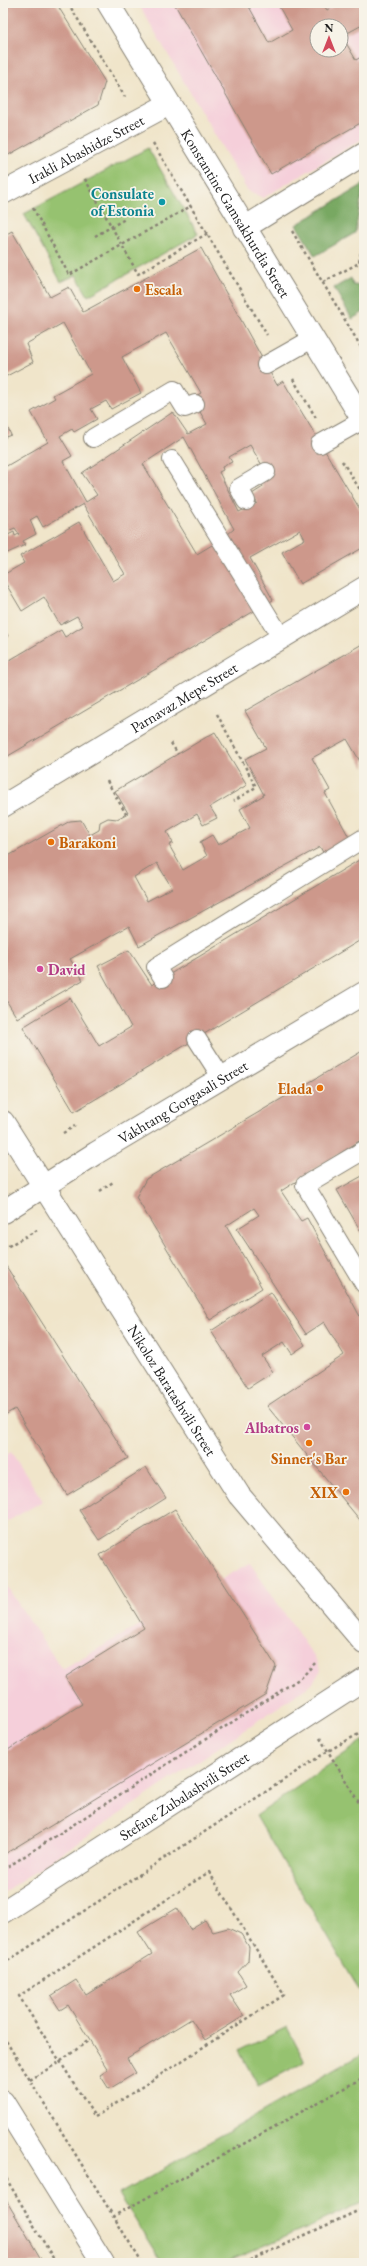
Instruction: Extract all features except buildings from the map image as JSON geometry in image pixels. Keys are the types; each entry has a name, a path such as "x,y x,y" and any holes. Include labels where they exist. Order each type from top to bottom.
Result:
{"street":[{"name":"Konstantine Gamsakhurdia Street","path":"108,3 363,421"},
{"name":"Irakli Abashidze Street","path":"3,193 169,104"},
{"path":"244,228 364,154"},
{"name":"Parnavaz Mepe Street","path":"3,806 364,588"},
{"name":"Vakhtang Gorgasali Street","path":"3,1212 42,1186 364,993"},
{"name":"Nikoloz Baratashvili Street","path":"3,1122 42,1186 239,1495 364,1643"},
{"name":"Stefane Zubalashvili Street","path":"3,1912 364,1679"},
{"path":"3,2102 103,2263"}],"lane":[{"path":"273,361 312,339"},
{"path":"93,438 174,390 185,408 195,404"},
{"path":"324,442 363,421"},
{"path":"172,460 281,637"},
{"path":"246,501 239,488 266,472"},
{"path":"163,978 156,968 364,838"},
{"path":"197,1039 222,1078"},
{"path":"364,1150 305,1185 364,1284"}],"path":[{"path":"68,3 127,100"},
{"path":"151,139 208,233 273,361 324,442 364,496"},
{"path":"82,176 138,274 208,233"},
{"path":"30,203 69,275 191,206"},
{"path":"95,236 125,219"},
{"path":"288,226 364,352"},
{"path":"323,282 359,264 364,232"},
{"path":"217,714 256,787 234,801"},
{"path":"172,743 178,754"},
{"path":"107,781 126,814"},
{"path":"63,1133 76,1126"},
{"path":"100,1191 113,1182"},
{"path":"3,1249 39,1229"},
{"path":"3,1870 302,1677 317,1660"},
{"path":"3,1964 328,1751 364,1731"},
{"path":"320,1738 364,1811"},
{"path":"209,1872 284,1995 95,2117 61,2061 19,1996 209,1872"},
{"path":"3,2036 112,2217 142,2263"},
{"path":"29,2080 61,2061 89,2040"},
{"path":"112,2217 364,2077"},
{"path":"3,2173 56,2263"},
{"path":"244,2263 364,2208"}],"shaded area":[{"path":"138,3 364,3 364,138 263,198 247,190"},
{"path":"11,1452 43,1501 3,1524 3,1457"},
{"path":"250,1563 317,1661 321,1670 312,1684 3,1893 3,1581 62,1669"}],"green space":[{"path":"148,148 198,234 88,296 76,275 61,282 24,214"},
{"path":"364,184 355,233 315,256 296,225"},
{"path":"351,278 353,285 364,286 364,312 352,319 334,288"},
{"path":"364,1740 364,1998 256,1816"},
{"path":"287,2027 305,2062 258,2086 239,2051"},
{"path":"364,2053 364,2202 225,2263 162,2263 119,2194"}],"place":[{"name":"Consulate of Estonia","path":"162,202"},
{"name":"Escala","path":"137,289"},
{"name":"Barakoni","path":"51,842"},
{"name":"David","path":"40,969"},
{"name":"Elada","path":"320,1088"},
{"name":"Albatros","path":"307,1427"},
{"name":"Sinner's Bar","path":"309,1443"},
{"name":"XIX","path":"346,1492"}]}
